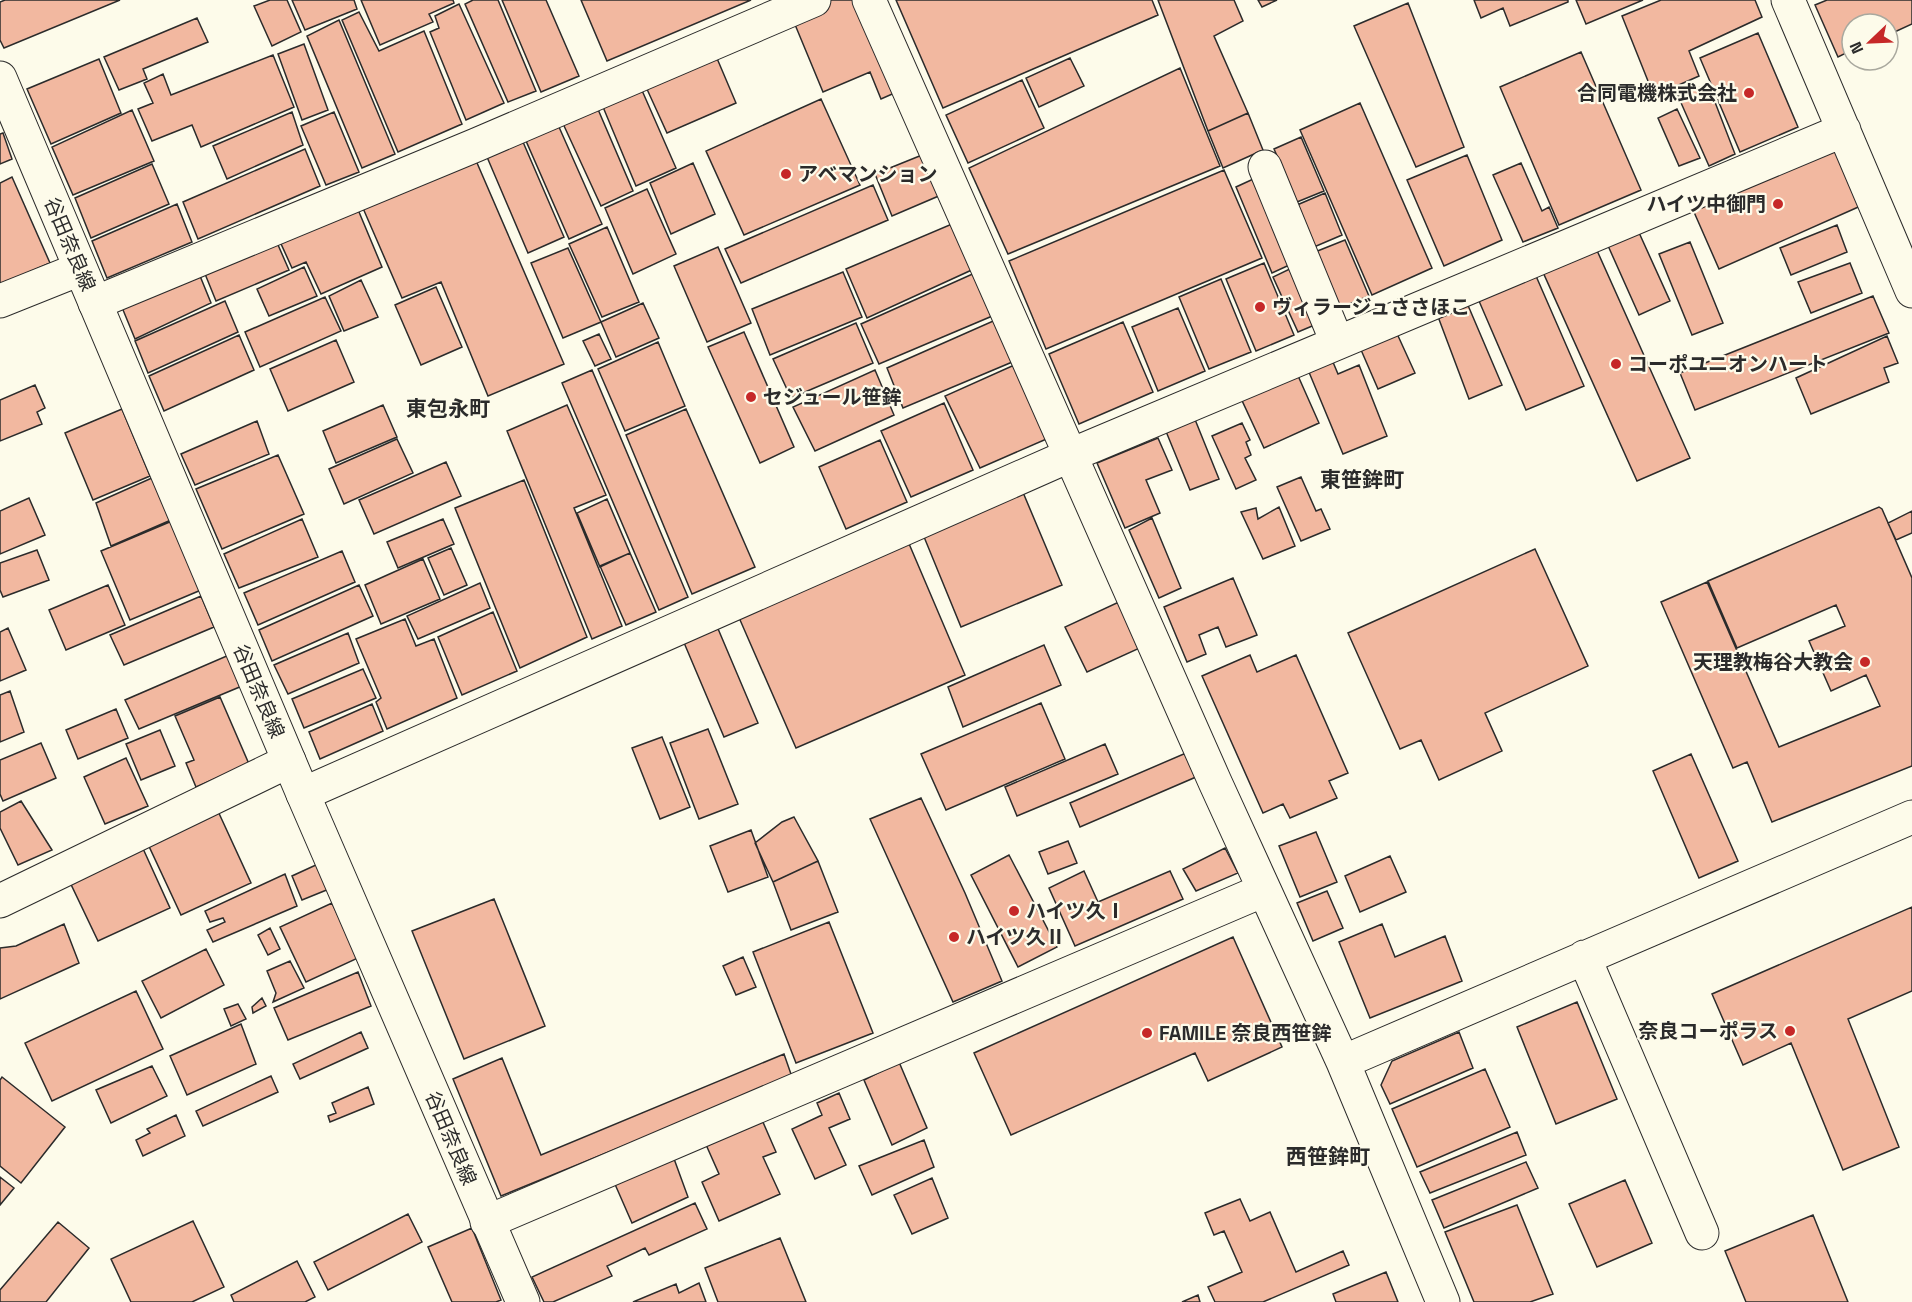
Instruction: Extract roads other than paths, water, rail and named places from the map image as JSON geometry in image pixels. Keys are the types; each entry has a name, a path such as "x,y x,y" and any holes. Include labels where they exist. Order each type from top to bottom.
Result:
{"street":[{"path":"95,303 476,145 814,0"},
{"path":"869,0 1210,771 1343,1062 1443,1302"},
{"path":"1788,0 1911,284"},
{"name":"谷田奈良線","path":"0,78 303,794 523,1302"},
{"path":"303,794 1071,455 1844,130"},
{"path":"1265,167 1337,342"},
{"path":"0,301 80,269"},
{"path":"0,901 289,761"},
{"path":"1343,1062 1912,817"},
{"path":"487,1222 1264,890"},
{"path":"1584,957 1702,1233"}],"place":[{"name":"合同電機株式会社","path":"1749,93"},
{"name":"アベマンション","path":"786,174"},
{"name":"ハイツ中御門","path":"1778,204"},
{"name":"ヴィラージュささほこ","path":"1260,307"},
{"name":"コーポユニオンハート","path":"1616,364"},
{"name":"セジュール笹鉾","path":"751,397"},
{"name":"天理教梅谷大教会","path":"1865,662"},
{"name":"ハイツ久Ⅰ","path":"1014,911"},
{"name":"ハイツ久Ⅱ","path":"954,937"},
{"name":"奈良コーポラス","path":"1790,1031"},
{"name":"FAMILE 奈良西笹鉾","path":"1147,1033"}],"district":[{"name":"東包永町","path":"448,408"},
{"name":"東笹鉾町","path":"1362,479"},
{"name":"西笹鉾町","path":"1328,1156"}]}
